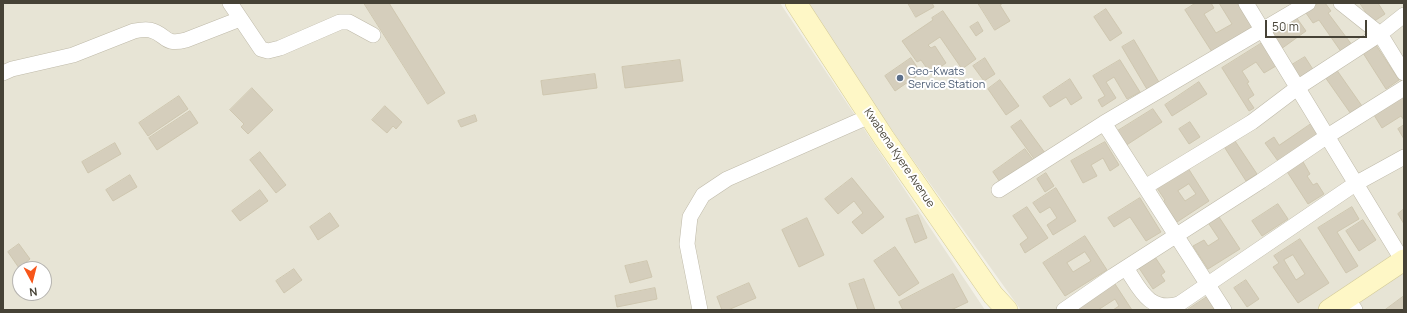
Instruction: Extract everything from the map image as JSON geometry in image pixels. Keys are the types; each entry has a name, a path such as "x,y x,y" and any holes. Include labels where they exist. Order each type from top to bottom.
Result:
{"main road":[{"name":"Kwabena Kyere Avenue","path":"796,3 870,116 993,295 1007,310"},
{"path":"1329,310 1351,304 1403,261"}],"street":[{"path":"230,3 261,49 268,51 280,48 340,22 349,22 373,35"},
{"path":"1246,3 1326,137 1403,261"},
{"path":"1000,190 1104,123 1308,3"},
{"path":"1341,3 1380,34 1404,73"},
{"path":"1145,187 1252,122 1297,88 1380,34 1404,15"},
{"path":"3,72 73,55 134,31 151,30 170,42 177,43 240,19"},
{"path":"1064,310 1326,137 1404,88"},
{"path":"700,310 687,244 690,217 703,195 728,179 870,116"},
{"path":"1104,123 1224,310"},
{"path":"1126,268 1150,303 1160,307 1171,307 1179,304 1355,184 1404,157"}],"shaded area":[{"path":"3,3 780,3 985,310 3,310"},
{"path":"804,3 1404,3 1404,310 1021,310 898,139"}],"building":[{"path":"364,3 389,3 445,93 428,104"},
{"path":"908,3 932,3 934,7 916,17"},
{"path":"978,3 1003,3 1000,5 1010,21 995,30"},
{"path":"1196,3 1211,3 1214,8 1204,14 1216,33 1232,24 1219,3 1237,3 1252,27 1212,52 1185,10"},
{"path":"1319,3 1325,3 1331,11 1328,13 1352,45 1342,53 1319,20 1313,23 1306,13"},
{"path":"1360,3 1378,3 1385,14 1373,22"},
{"path":"1106,9 1122,33 1110,41 1094,17"},
{"path":"943,11 976,59 962,69 940,37 928,45 931,48 935,46 946,63 931,74 921,60 917,62 902,41 933,20 932,18"},
{"path":"1296,17 1306,31 1281,49 1271,35"},
{"path":"978,22 983,31 976,36 970,27"},
{"path":"1134,40 1160,84 1148,91 1122,47"},
{"path":"1262,43 1276,66 1264,73 1256,62 1242,71 1249,82 1247,83 1254,95 1248,99 1254,108 1249,111 1222,68"},
{"path":"1376,45 1399,80 1386,89 1363,53"},
{"path":"1305,57 1314,71 1298,80 1290,66"},
{"path":"911,58 921,73 895,91 885,76"},
{"path":"985,58 995,74 984,81 973,66"},
{"path":"680,60 683,81 625,88 622,67"},
{"path":"1120,60 1140,92 1127,99 1114,77 1106,82 1116,98 1102,107 1098,100 1105,96 1093,76"},
{"path":"1336,69 1362,106 1351,114 1325,77"},
{"path":"595,74 597,88 543,95 541,81"},
{"path":"1070,79 1082,98 1071,105 1066,97 1050,107 1043,97"},
{"path":"1000,80 1019,106 1006,115 988,89"},
{"path":"1199,82 1207,94 1172,116 1165,105"},
{"path":"252,88 273,110 248,134 241,127 244,124 230,110"},
{"path":"179,96 188,109 148,136 139,123"},
{"path":"1404,97 1404,120 1401,116 1382,128 1374,115"},
{"path":"385,106 402,122 396,129 393,126 387,133 372,120"},
{"path":"1153,109 1162,122 1125,146 1116,132"},
{"path":"190,111 198,123 157,150 149,138"},
{"path":"475,115 477,121 461,127 458,121"},
{"path":"1021,120 1045,153 1035,160 1011,127"},
{"path":"1190,122 1200,137 1189,144 1179,129"},
{"path":"1311,124 1318,134 1278,161 1265,143 1274,137 1279,145"},
{"path":"1404,125 1404,139 1398,129"},
{"path":"1233,138 1257,174 1246,181 1223,145"},
{"path":"1105,142 1119,165 1110,171 1103,158 1091,165 1097,176 1083,183 1071,161"},
{"path":"115,143 121,154 88,173 82,162"},
{"path":"1025,149 1034,161 1002,185 993,172"},
{"path":"260,152 286,185 276,193 250,160"},
{"path":"1302,160 1310,174 1307,176 1313,185 1317,183 1324,194 1308,204 1286,170"},
{"path":"1188,168 1209,201 1177,222 1163,202 1165,200 1157,188","holes":["1189,184 1196,194 1185,201 1178,191"]},
{"path":"1046,173 1054,186 1045,192 1037,179"},
{"path":"130,175 137,187 113,201 106,190"},
{"path":"852,178 884,217 862,234 852,222 863,213 854,201 838,214 825,199"},
{"path":"1056,188 1076,221 1053,235 1047,225 1057,218 1050,207 1040,213 1033,203"},
{"path":"260,190 268,201 240,221 232,211"},
{"path":"1140,198 1161,232 1146,241 1130,217 1114,227 1108,218"},
{"path":"1278,204 1288,219 1262,236 1252,221"},
{"path":"1027,207 1048,238 1025,253 1020,244 1028,238 1013,216"},
{"path":"1352,207 1359,219 1337,232 1358,266 1346,273 1318,228"},
{"path":"1404,209 1404,224 1398,214"},
{"path":"330,213 339,226 318,240 310,227"},
{"path":"918,215 927,238 915,243 906,219"},
{"path":"1219,217 1240,249 1208,269 1193,246 1204,240 1208,246 1219,239 1209,224"},
{"path":"807,218 824,255 799,267 782,230"},
{"path":"1363,220 1376,240 1359,251 1346,231"},
{"path":"1085,236 1107,270 1065,296 1043,263","holes":["1085,252 1091,261 1073,272 1067,263"]},
{"path":"1300,239 1329,283 1298,303 1273,267 1279,263 1274,256","holes":["1293,255 1305,274 1296,280 1284,260"]},
{"path":"19,244 30,259 28,261 14,261 8,252"},
{"path":"895,247 919,283 899,296 874,261"},
{"path":"1155,257 1165,272 1161,275 1165,281 1153,289 1139,268"},
{"path":"647,261 652,277 630,283 625,266"},
{"path":"294,269 302,280 284,293 276,281"},
{"path":"953,274 968,302 951,310 903,310 899,302"},
{"path":"864,279 875,310 858,310 849,284"},
{"path":"1246,280 1259,299 1247,307 1234,288"},
{"path":"749,283 756,298 728,310 722,310 717,297"},
{"path":"1115,284 1132,310 1113,310 1119,306 1115,299 1098,310 1076,310"},
{"path":"655,288 657,299 617,307 615,296"},
{"path":"1404,296 1404,310 1385,310"},
{"path":"1207,297 1215,310 1187,310"}],"place":[{"name":"Geo-Kwats Service Station","path":"900,78"}]}
